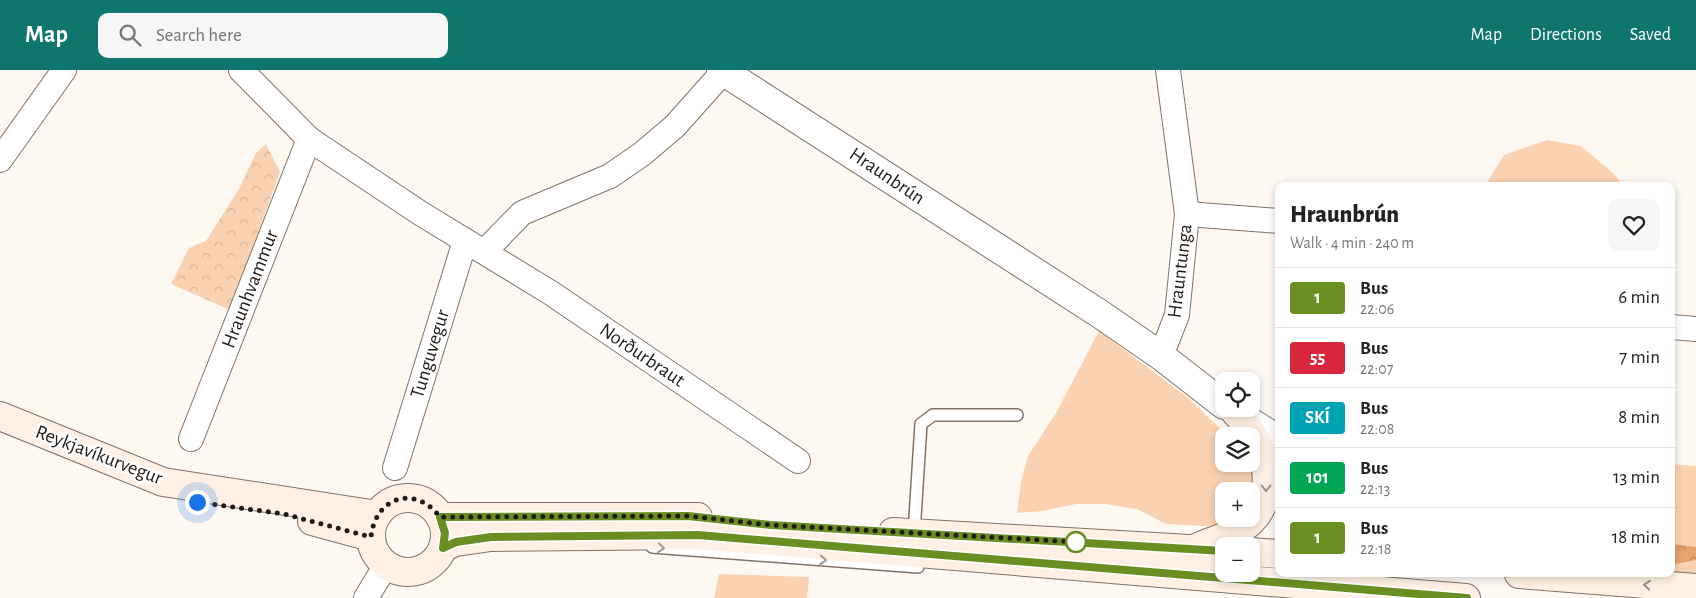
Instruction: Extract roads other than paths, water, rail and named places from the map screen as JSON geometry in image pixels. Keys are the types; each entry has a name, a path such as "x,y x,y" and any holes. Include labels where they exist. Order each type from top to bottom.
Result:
{"main road":[{"name":"Reykjavíkurvegur","path":"0,416 163,482 374,526"},
{"path":"1193,549 1242,528 1263,507 1266,496 1266,472 1258,443 1237,417"},
{"name":"Reykjavíkurvegur","path":"0,432 162,497 374,526"},
{"path":"409,498 420,500 432,506 440,517 445,533 443,548 436,559 420,570 399,571 386,565 374,550 374,526 387,504 409,498"},
{"path":"440,517 688,516 771,525 1215,550"},
{"path":"443,548 456,542 491,537 698,535 1115,568 1215,566"},
{"path":"1260,561 1275,556"},
{"path":"1260,567 1275,571"},
{"path":"1260,576 1280,598"},
{"path":"1299,577 1336,586 1364,587 1417,596 1466,598"},
{"path":"1564,577 1696,588"}],"street":[{"path":"0,160 64,70"},
{"name":"Norðurbraut","path":"241,70 309,139 475,246 798,461"},
{"name":"Hrauntunga","path":"1161,356 1177,315 1187,214 1168,70"},
{"path":"475,246 522,213 610,176 642,154 676,126 722,71"},
{"name":"Hraunbrún","path":"722,71 858,157 1161,356 1215,397"},
{"name":"Hraunhvammur","path":"191,439 309,139"},
{"name":"Hrauntunga","path":"1187,214 1275,221"},
{"name":"Tunguvegur","path":"396,468 475,246"},
{"path":"1675,327 1696,329"},
{"name":"Hraunbrún","path":"1243,417 1275,437"},
{"path":"366,598 386,565"}],"lane":[{"path":"914,533 921,424 933,415 1017,415"},
{"path":"561,536 677,550 932,568"},
{"path":"1031,574 1070,577 1115,568"}]}
